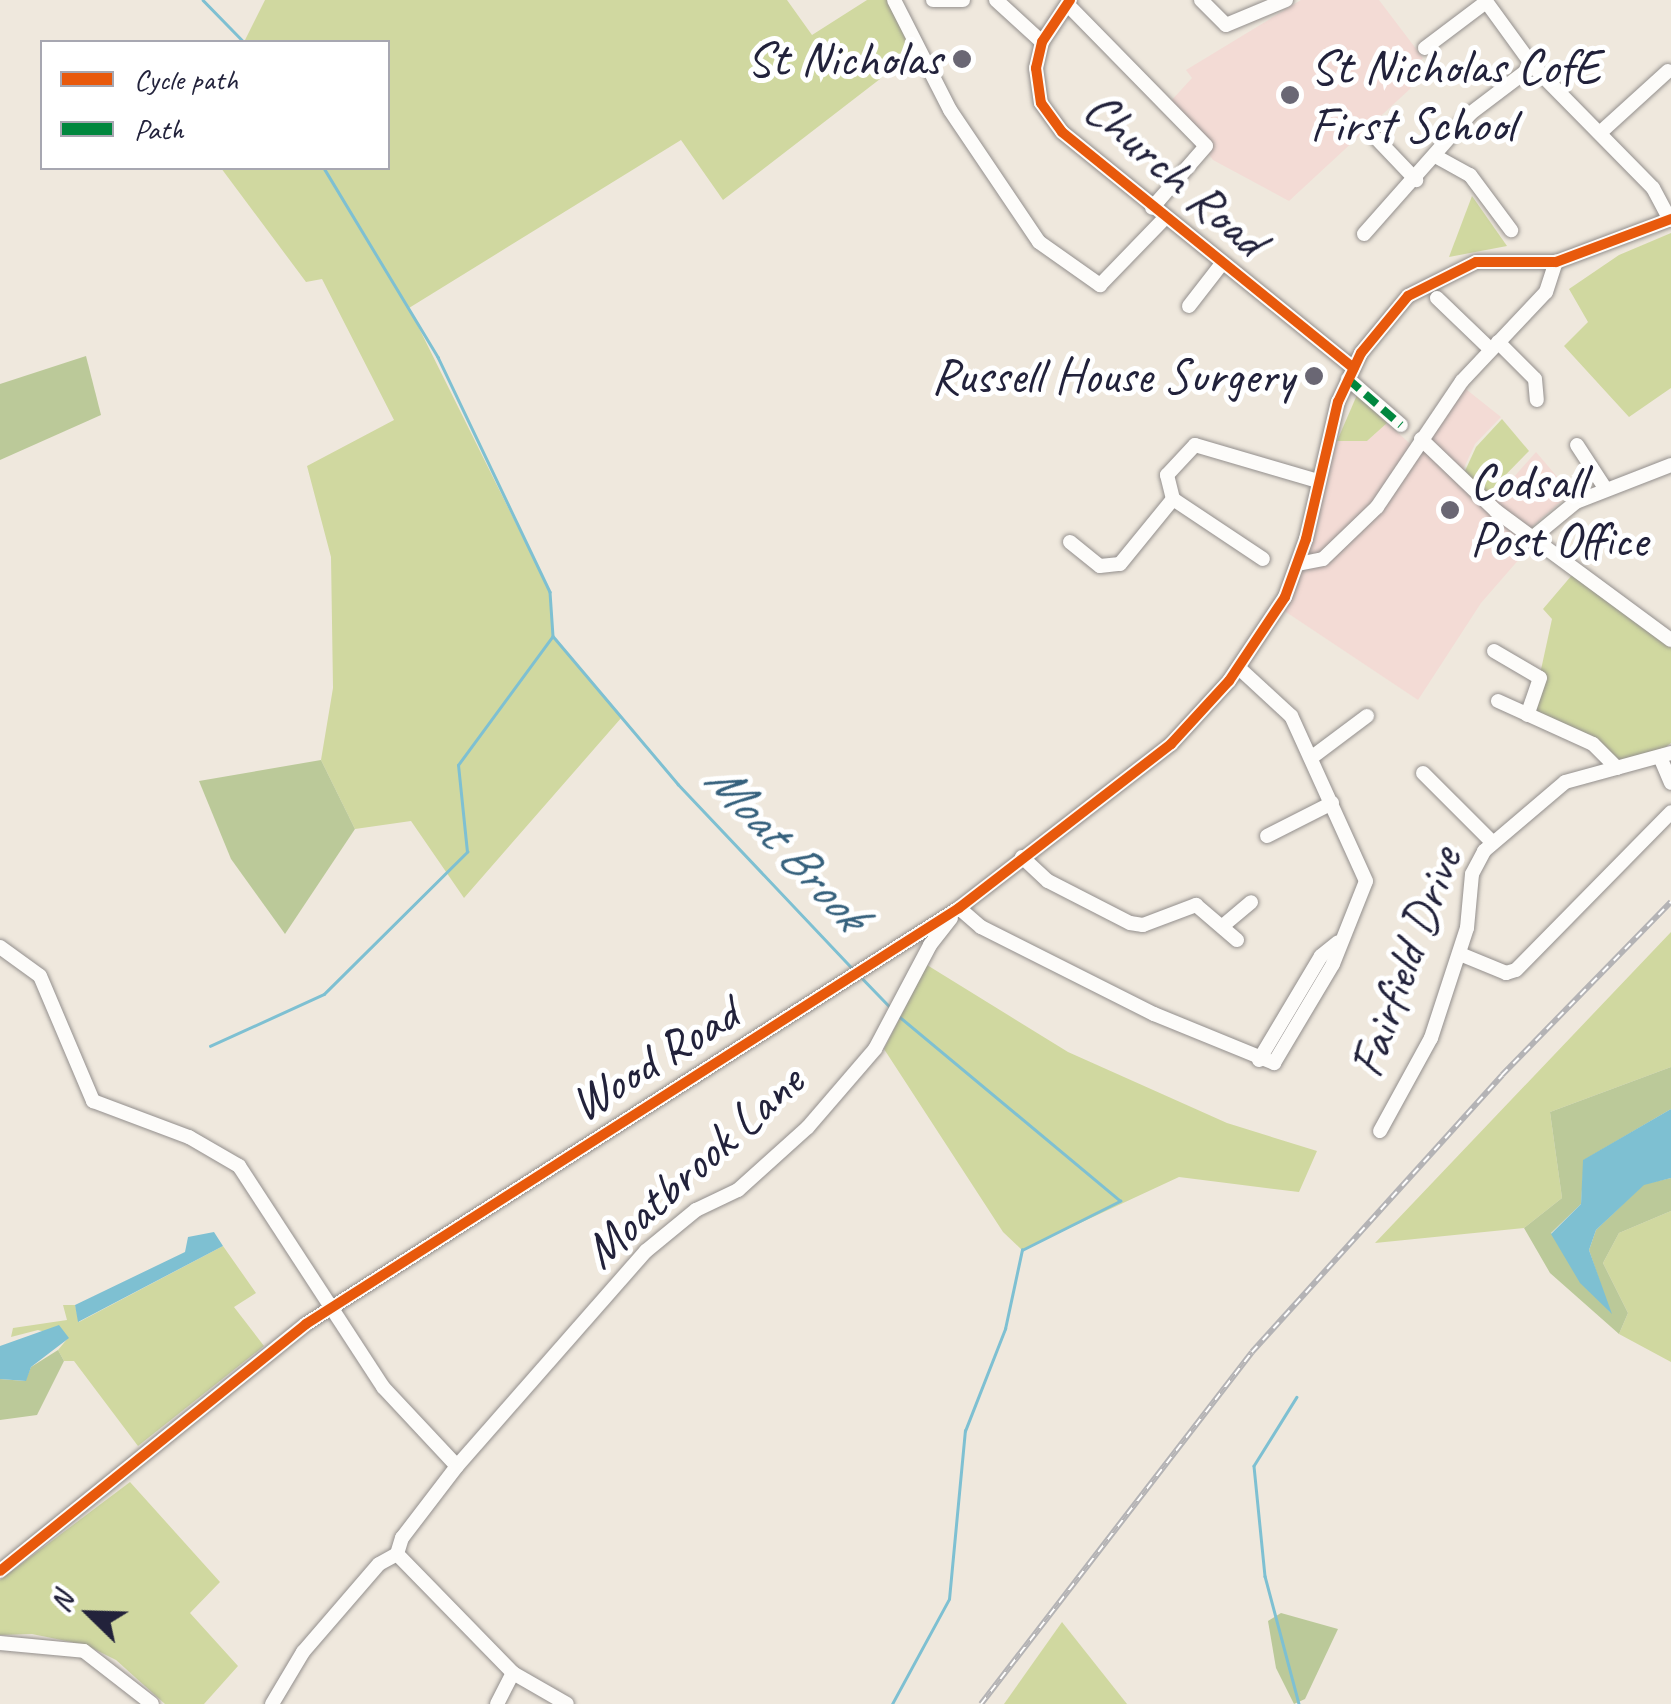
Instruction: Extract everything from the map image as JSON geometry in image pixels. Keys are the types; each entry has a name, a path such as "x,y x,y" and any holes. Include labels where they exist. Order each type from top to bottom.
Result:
{"street":[{"path":"894,0 950,110 1039,242 1100,284 1158,214 1206,146 1069,2 1042,42 996,0"},
{"path":"933,0 963,0"},
{"path":"1202,0 1226,26 1286,0"},
{"path":"1298,564 1322,560 1377,507 1420,439 1494,346 1546,292 1556,262 1670,220 1653,188 1602,131 1533,66 1486,1 1425,48"},
{"name":"Church Road","path":"1042,42 1036,68 1041,104 1062,132 1350,374 1401,425"},
{"path":"1364,234 1416,180 1470,113 1533,66"},
{"path":"1602,131 1668,71"},
{"path":"1376,139 1416,180"},
{"path":"1437,156 1470,175 1511,230"},
{"name":"Wood Road","path":"0,1571 328,1310 959,908 1162,751 1238,668 1268,628 1298,564 1350,374 1392,310 1444,273 1476,262 1556,262"},
{"path":"1189,306 1220,266"},
{"path":"1437,298 1535,379 1537,400"},
{"path":"1420,439 1531,538 1671,640"},
{"path":"1263,559 1173,499 1167,475 1195,445 1318,481"},
{"path":"1577,445 1605,488"},
{"path":"1531,538 1549,520 1605,488 1671,466"},
{"path":"1070,542 1094,563 1113,568 1173,499"},
{"path":"1494,651 1540,678 1527,715"},
{"path":"959,908 1011,943 1260,1060 1278,1060 1333,964 1338,942 1366,881 1286,709 1238,668"},
{"path":"1498,701 1594,744 1617,768"},
{"path":"1312,758 1367,716"},
{"path":"1666,755 1671,783"},
{"name":"Fairfield Drive","path":"1380,1131 1430,1038 1460,954 1472,874 1492,842 1565,782 1666,755"},
{"path":"1422,773 1492,842"},
{"path":"1267,836 1332,802"},
{"path":"1460,954 1506,973 1516,970 1671,812"},
{"path":"1022,857 1048,881 1130,923 1143,925 1196,905 1226,924 1237,940"},
{"path":"1226,924 1251,902"},
{"name":"Moatbrook Lane","path":"272,1704 303,1652 379,1564 397,1554 402,1538 456,1466 646,1251 696,1210 738,1190 808,1127 876,1049 930,945 959,908"},
{"path":"0,947 40,976 82,1086 93,1101 190,1137 239,1166 328,1310 383,1388 456,1466"},
{"path":"397,1554 513,1673 567,1704"},
{"path":"0,1643 84,1652 152,1704"},
{"path":"497,1704 513,1673"}],"shaded area":[{"name":"St Nicholas CofE First School","path":"1301,0 1379,0 1423,58 1404,78 1411,88 1289,201 1213,160 1170,102 1192,78 1186,70"},
{"path":"1462,386 1501,417 1475,444 1462,472 1487,496 1505,487 1536,452 1571,493 1520,537 1528,549 1481,603 1418,700 1283,610 1337,441 1367,441 1387,423 1416,449"}],"green space":[{"path":"265,0 787,0 812,35 867,0 887,0 915,52 723,200 681,140 409,308 550,592 553,636 622,717 464,898 411,821 355,829 321,760 333,688 331,557 307,466 394,420 322,279 306,282 222,170 390,170 390,40 245,40"},
{"path":"1472,196 1507,246 1449,257"},
{"path":"1671,233 1671,388 1629,417 1564,346 1588,322 1569,289 1619,255"},
{"path":"86,356 101,415 0,460 0,384"},
{"path":"1357,395 1387,423 1367,441 1337,441"},
{"path":"1502,419 1529,451 1487,494 1465,471 1476,447"},
{"path":"1572,575 1671,648 1671,743 1659,752 1616,763 1532,711 1552,619 1543,609"},
{"path":"321,760 355,829 285,934 231,859 199,781"},
{"path":"1671,932 1671,1067 1550,1112 1562,1198 1524,1228 1375,1243"},
{"path":"927,965 1068,1052 1227,1123 1317,1151 1299,1192 1179,1177 1022,1250 1003,1232 884,1049"},
{"path":"1671,1067 1671,1109 1584,1160 1581,1204 1551,1233 1610,1312 1589,1250 1596,1230 1644,1184 1671,1178 1671,1211 1619,1233 1603,1263 1628,1313 1619,1334 1550,1273 1524,1228 1562,1198 1550,1112"},
{"path":"1671,1211 1671,1362 1619,1334 1628,1313 1603,1263 1619,1233"},
{"path":"223,1246 256,1293 234,1307 264,1346 138,1446 74,1361 64,1361 58,1350 68,1338 38,1330 11,1337 13,1328 67,1320 63,1305 75,1305 79,1322"},
{"path":"58,1350 64,1361 37,1415 0,1420 0,1379 25,1381 31,1367"},
{"path":"130,1482 220,1582 190,1613 238,1666 204,1704 165,1704 116,1660 86,1645 32,1634 0,1635 0,1580"},
{"path":"1281,1613 1338,1629 1305,1699 1294,1704 1276,1668 1268,1621"},
{"path":"1062,1622 1127,1704 1004,1704"}],"water":[{"path":"1671,1109 1671,1178 1644,1185 1596,1230 1589,1250 1612,1314 1580,1283 1551,1234 1581,1204 1583,1160"},
{"path":"214,1232 223,1246 78,1322 75,1305 185,1252 188,1237"},
{"path":"59,1325 69,1338 31,1367 26,1381 0,1379 0,1346"}],"waterway":[{"name":"Moat Brook","path":"203,0 242,40"},
{"name":"Moat Brook","path":"325,170 438,357 550,592 553,636 678,784 854,970"},
{"path":"210,1046 324,994 467,852 458,765 552,637"},
{"name":"Moat Brook","path":"863,979 892,1009"},
{"name":"Moat Brook","path":"892,1704 949,1599 965,1431 1005,1329 1022,1250 1120,1201 897,1015"},
{"path":"1297,1397 1254,1466 1265,1576 1299,1704"}],"railway":[{"path":"981,1704 1252,1352 1502,1075 1671,902"}],"marked path":[{"path":"1348,379 1401,425"}],"cycle path":[{"path":"1070,0 1042,42 1036,68 1041,103 1062,132 1353,368"},
{"path":"0,1571 306,1324 959,908 1171,744 1229,681 1285,597 1306,539 1338,402 1361,353 1408,296 1476,262 1556,262 1671,219"}],"place":[{"name":"St Nicholas","path":"962,59"},
{"name":"St Nicholas CofE First School","path":"1290,95"},
{"name":"Russell House Surgery","path":"1314,376"},
{"name":"Codsall Post Office","path":"1450,510"}]}
